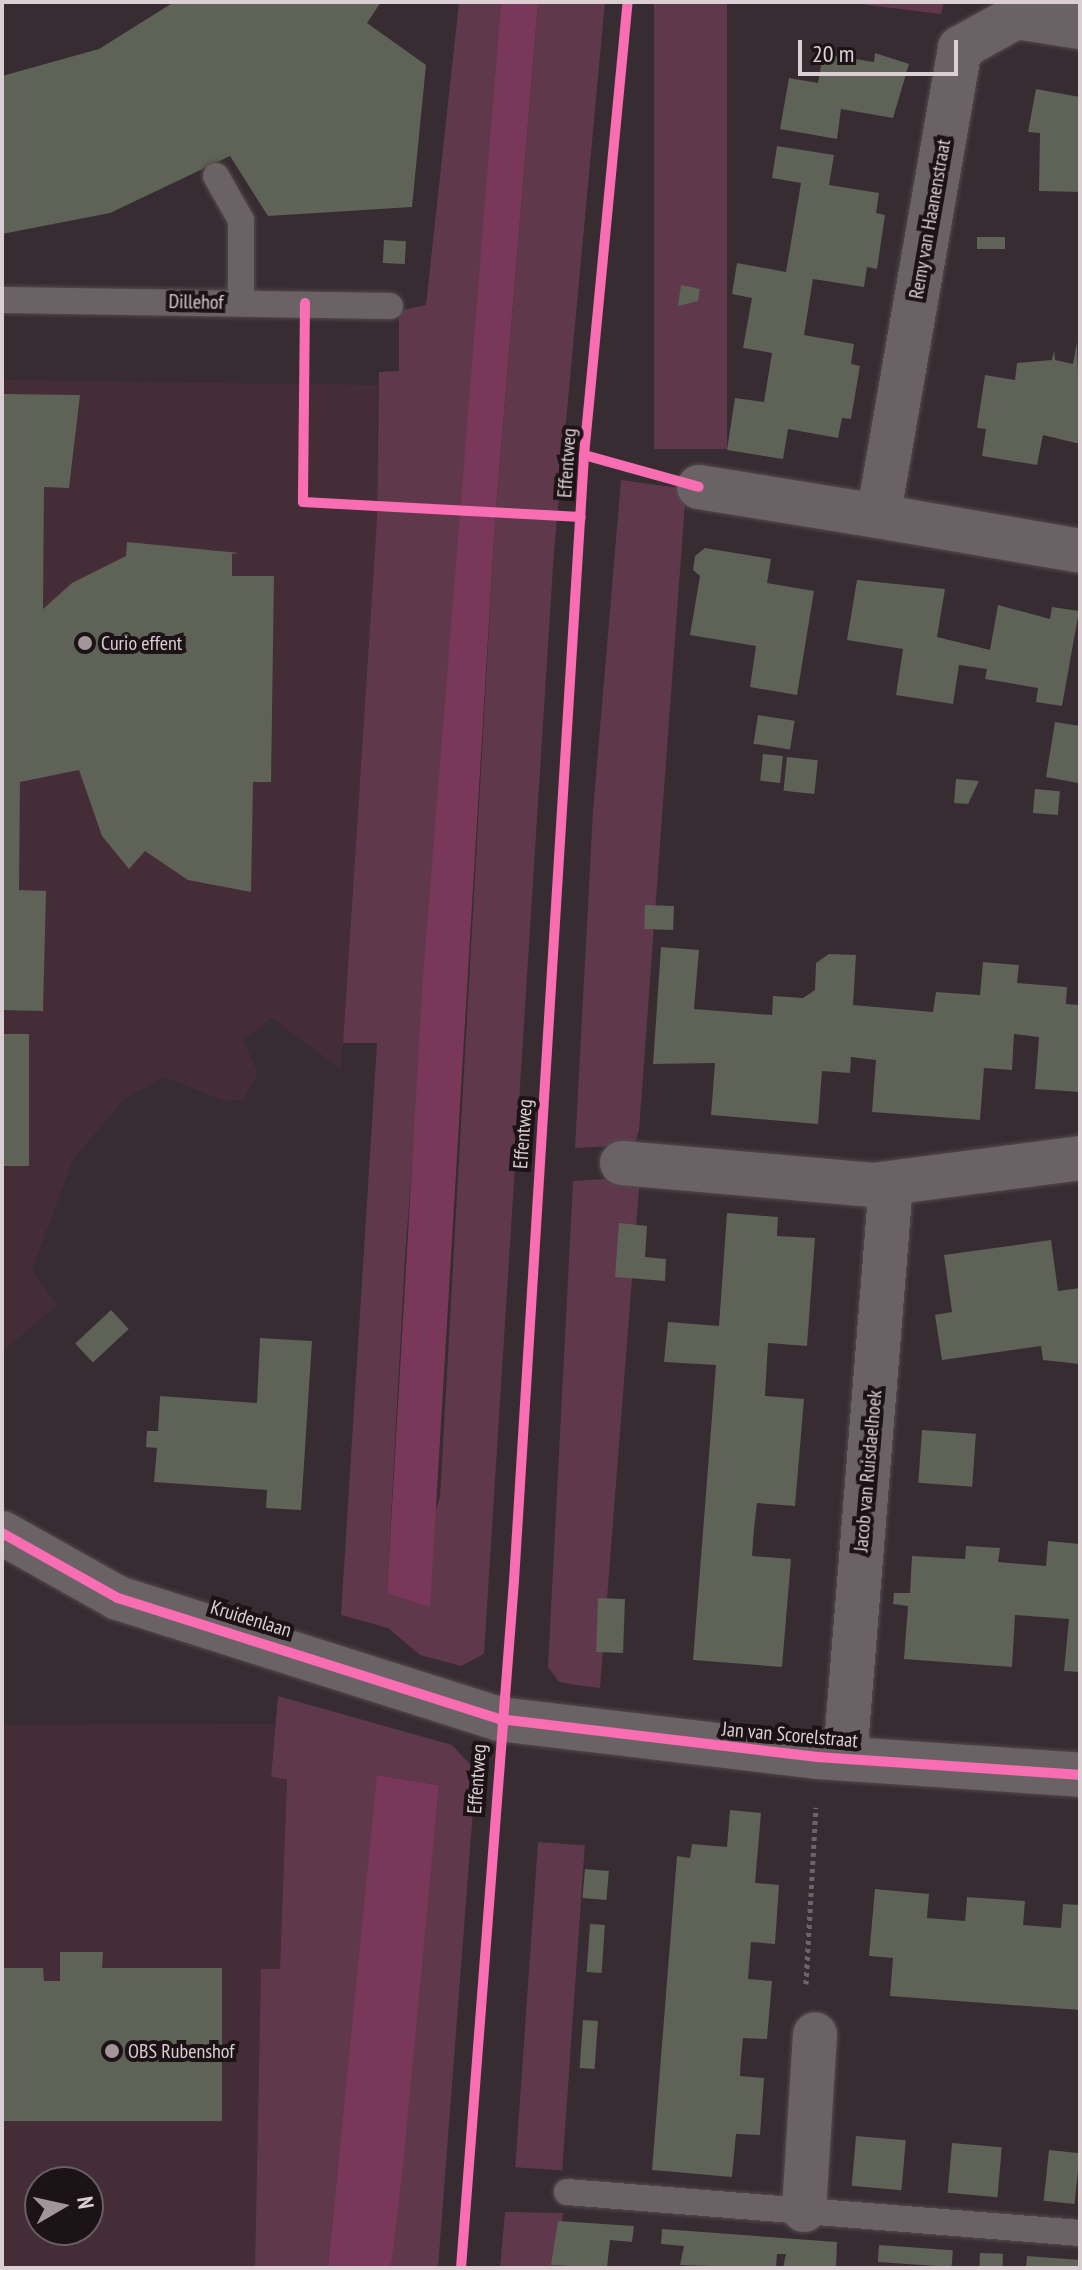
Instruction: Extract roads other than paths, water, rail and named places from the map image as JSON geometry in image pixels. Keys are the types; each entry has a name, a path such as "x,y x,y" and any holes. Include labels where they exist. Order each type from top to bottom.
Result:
{"street":[{"name":"Remy van Haanenstraat","path":"878,516 960,48 1016,17 1080,27"},
{"path":"699,487 1080,551"},
{"path":"622,1163 891,1184 1080,1158"},
{"name":"Jacob van Ruisdaelhoek","path":"832,1757 891,1184"},
{"name":"Kruidenlaan","path":"2,1533 118,1598 499,1719"},
{"name":"Jan van Scorelstraat","path":"499,1719 832,1757 1080,1775"},
{"path":"804,2210 815,2034"}],"lane":[{"path":"216,176 241,220 241,303"},
{"name":"Dillehof","path":"2,300 390,306"},
{"path":"567,2192 1080,2233"}],"place":[{"name":"Curio effent","path":"85,643"},
{"name":"OBS Rubenshof","path":"112,2051"}]}
